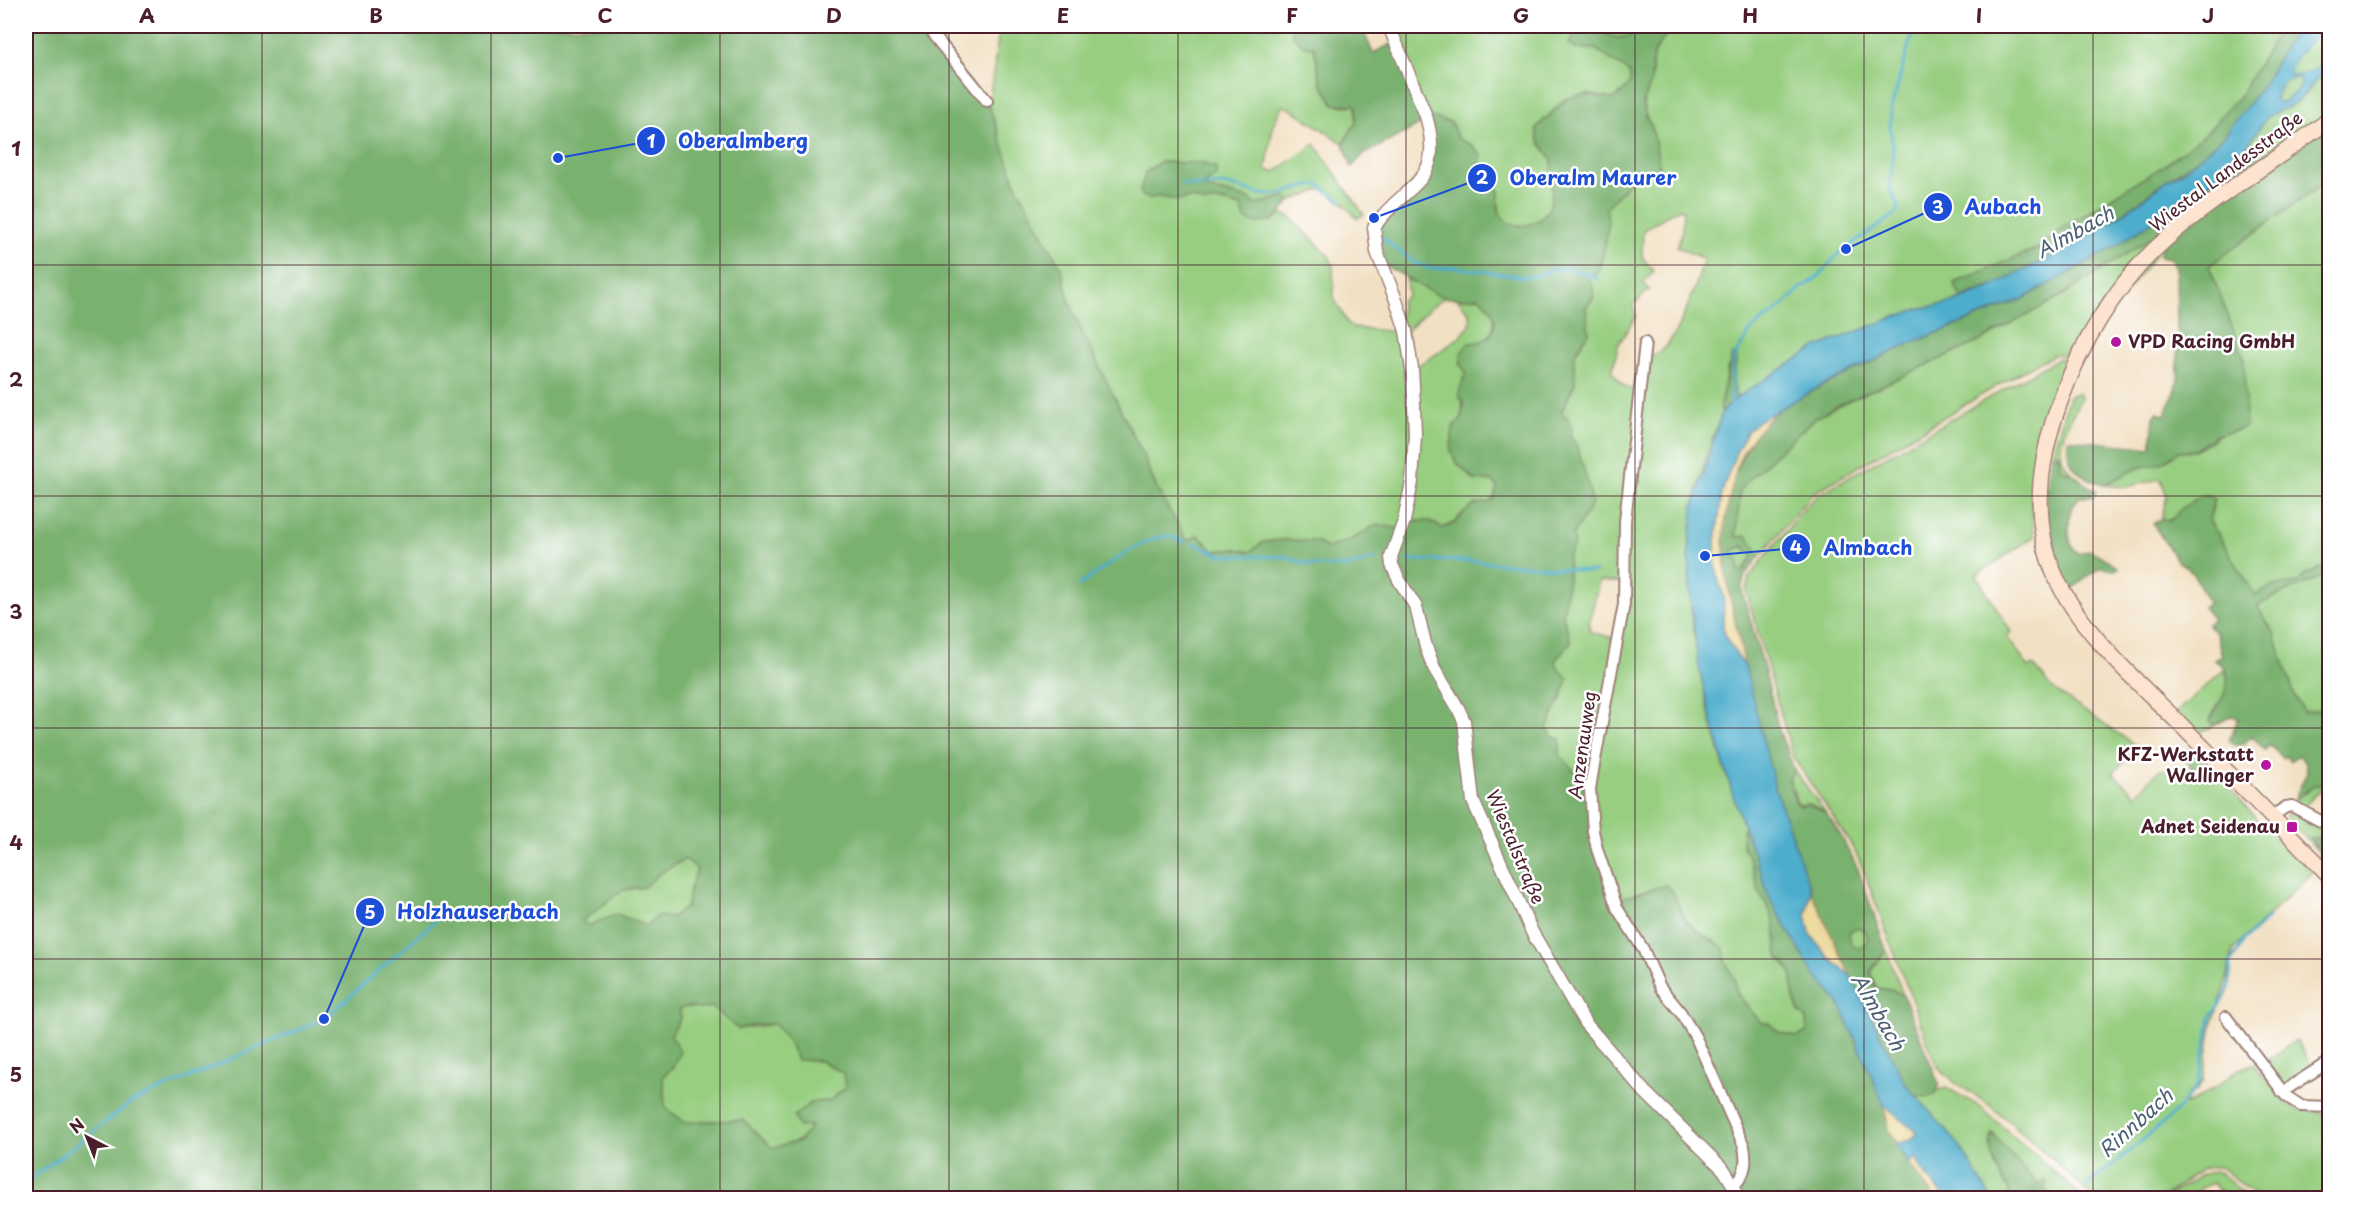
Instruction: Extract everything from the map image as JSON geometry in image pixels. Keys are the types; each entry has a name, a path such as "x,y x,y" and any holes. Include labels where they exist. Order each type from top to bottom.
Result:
{"main road":[{"name":"Wiestal Landesstraße","path":"2330,119 2194,216 2167,238 2139,266 2105,311 2077,359 2058,408 2048,439 2041,474 2039,514 2053,572 2078,614 2150,694 2330,876"}],"street":[{"path":"926,26 987,101"},
{"name":"Wiestalstraße","path":"1389,26 1426,116 1431,131 1432,153 1423,176 1374,227 1377,252 1406,331 1412,369 1414,405 1412,482 1404,520 1393,549 1392,565 1416,608 1434,668 1455,701 1464,721 1473,801 1532,932 1585,1023 1614,1059 1724,1170 1736,1192"},
{"name":"Anzenauweg","path":"1645,343 1625,521 1624,604 1592,777 1591,816 1597,849 1617,908 1643,949 1660,987 1681,1013 1696,1038 1744,1146 1746,1165 1736,1192"},
{"path":"2272,816 2292,806 2330,826"},
{"path":"2226,1017 2282,1092 2291,1100 2301,1106 2330,1107"},
{"path":"2282,1092 2330,1061"}],"green space":[{"path":"26,26 926,26 990,108 1016,185 1061,268 1069,300 1079,326 1143,455 1156,487 1187,541 1198,535 1214,551 1236,549 1250,552 1263,542 1282,540 1316,541 1326,548 1351,540 1377,524 1400,529 1404,521 1428,521 1443,528 1455,523 1473,505 1488,503 1494,498 1497,487 1493,481 1474,480 1456,462 1451,451 1453,427 1462,418 1463,402 1459,396 1466,373 1461,361 1463,350 1469,343 1482,341 1491,334 1494,318 1491,309 1479,297 1453,298 1436,294 1381,264 1374,227 1430,163 1427,121 1363,155 1352,167 1343,143 1356,123 1356,105 1334,104 1321,83 1314,47 1303,46 1293,35 1291,26 1361,26 1373,53 1396,42 1426,116 1451,122 1458,139 1472,145 1481,155 1480,166 1499,191 1500,213 1505,220 1519,226 1541,218 1547,212 1551,201 1552,162 1540,142 1537,127 1569,98 1585,95 1612,99 1629,85 1629,72 1595,49 1577,49 1569,45 1573,36 1596,30 1617,38 1628,36 1644,26 1690,26 1666,35 1653,54 1651,82 1643,104 1646,117 1652,127 1660,169 1637,176 1606,209 1607,230 1603,254 1598,271 1589,279 1594,293 1586,307 1589,333 1574,358 1575,383 1561,413 1566,416 1572,427 1570,435 1587,479 1592,504 1573,535 1574,545 1568,556 1568,579 1563,616 1571,641 1555,661 1568,678 1547,729 1553,737 1560,738 1560,755 1590,789 1591,815 1614,900 1666,885 1673,893 1688,923 1724,948 1725,961 1735,980 1736,992 1761,1023 1769,1023 1778,1032 1798,1037 1807,1032 1806,1018 1798,1010 1793,994 1792,973 1778,957 1775,926 1770,910 1759,892 1753,866 1742,844 1744,825 1770,899 1814,974 1839,1002 1884,1105 1889,1129 1903,1155 1935,1198 26,1198","holes":["685,859 697,869 689,891 687,907 670,918 658,915 647,926 616,914 588,926 582,921 623,890 644,887 661,872","688,1007 700,1009 712,1007 738,1029 754,1025 775,1024 788,1041 797,1060 821,1061 843,1073 845,1088 829,1101 812,1102 794,1116 799,1127 811,1126 800,1141 772,1148 743,1120 684,1122 665,1107 663,1076 673,1067 680,1052 671,1035 681,1017 679,1009"]},
{"path":"1000,26 1291,26 1293,35 1314,47 1321,83 1334,104 1356,105 1356,123 1343,143 1290,108 1282,106 1273,125 1266,170 1275,172 1315,144 1364,215 1357,218 1341,201 1323,189 1290,201 1287,196 1256,205 1249,199 1201,187 1210,181 1188,163 1160,162 1146,172 1140,190 1142,195 1149,198 1179,200 1192,198 1204,203 1217,201 1242,207 1245,219 1272,221 1282,214 1290,217 1329,256 1333,267 1334,298 1348,324 1354,328 1400,332 1401,301 1408,295 1406,279 1445,297 1406,331 1412,368 1444,349 1467,329 1470,314 1457,298 1479,297 1492,311 1493,327 1485,341 1460,363 1466,373 1463,379 1462,418 1453,427 1451,451 1456,462 1474,480 1493,481 1497,487 1494,498 1488,503 1461,514 1455,522 1443,528 1428,521 1405,521 1401,529 1363,534 1337,546 1326,548 1298,541 1282,540 1263,542 1250,552 1236,549 1214,551 1205,540 1187,541 1156,487 1143,455 1079,326 1069,300 1061,268 1016,185 987,101"},
{"path":"1389,26 1644,26 1628,36 1617,38 1596,30 1573,36 1569,45 1577,49 1595,49 1629,72 1630,81 1623,92 1612,99 1588,94 1565,99 1537,127 1540,142 1552,159 1551,201 1547,212 1541,218 1519,226 1505,220 1500,213 1499,191 1480,166 1472,145 1458,139 1451,122 1426,116"},
{"path":"1690,26 2282,26 2241,94 2205,134 2162,167 2064,227 2041,247 1954,283 1959,294 1964,297 1952,303 1922,308 1897,316 1815,348 1736,398 1733,380 1735,370 1728,366 1720,405 1722,413 1710,446 1692,520 1689,555 1693,624 1712,726 1744,825 1742,831 1759,892 1770,910 1775,926 1778,957 1792,973 1793,994 1798,1010 1806,1018 1807,1032 1798,1037 1778,1032 1769,1024 1761,1023 1736,992 1735,980 1725,961 1724,948 1688,923 1673,893 1666,885 1615,900 1597,849 1590,789 1560,755 1547,729 1553,712 1563,698 1559,669 1555,661 1571,641 1563,616 1568,579 1568,556 1574,545 1573,536 1588,482 1561,413 1575,383 1574,358 1588,333 1586,307 1594,298 1589,279 1598,270 1603,255 1607,230 1606,209 1637,176 1660,169 1652,127 1646,117 1643,104 1651,82 1653,55 1666,35","holes":["1679,208 1683,210 1682,231 1677,247 1704,259 1686,310 1673,336 1658,353 1644,355 1637,392 1625,387 1612,372 1618,345 1636,316 1633,305 1649,290 1643,283 1654,272 1642,257 1643,230","1599,581 1625,583 1618,639 1590,632 1589,623"]},
{"path":"2282,26 2297,26 2245,111 2203,154 2129,209 2070,247 1986,289 1964,297 1959,294 1954,283 2041,247 2064,227 2162,167 2205,134 2241,94"},
{"path":"2323,28 2329,28 2329,56 2313,71 2291,76 2289,71 2298,54"},
{"path":"2329,72 2329,119 2265,165 2248,145 2267,117 2275,111 2288,108 2306,94 2316,80"},
{"path":"2290,78 2300,79 2299,88 2291,97 2279,104 2274,98 2283,83"},
{"path":"2329,119 2329,179 2209,266 2244,358 2246,424 2241,429 2216,435 2195,450 2179,451 2161,463 2138,468 2104,485 2081,474 2072,463 2067,448 2068,439 2151,448 2154,416 2158,412 2165,415 2175,392 2178,378 2176,268 2170,258 2159,256 2166,238 2155,235 2060,297 1980,341 1832,408 1813,420 1746,482 1740,491 1736,537 1747,536 1759,557 1745,575 1741,588 1779,731 1794,770 1789,779 1795,801 1800,806 1809,804 1825,812 1841,836 1858,869 1886,950 1870,972 1873,983 1877,988 1903,995 1939,1084 1935,1095 1929,1097 1914,1095 1905,1083 1828,930 1814,899 1779,803 1753,703 1724,569 1725,520 1735,473 1757,432 1774,414 1794,400 1909,344 2023,299 2137,232 2227,170 2248,145 2264,165","holes":["1743,546 1753,557 1742,572 1739,572 1738,559 1732,551","1858,927 1866,932 1868,942 1858,948 1851,944 1849,932"]},
{"path":"1160,162 1201,163 1216,168 1216,176 1201,187 1249,199 1256,205 1287,196 1290,201 1277,217 1259,223 1245,219 1242,207 1217,201 1204,203 1192,198 1179,200 1142,196 1140,190 1146,172"},
{"path":"2329,179 2329,565 2306,574 2297,583 2274,586 2255,595 2209,520 2213,507 2205,495 2193,501 2179,515 2168,520 2161,519 2167,496 2161,480 2127,487 2104,485 2138,468 2167,460 2179,451 2196,449 2223,433 2235,431 2244,358 2209,266"},
{"path":"2155,235 2167,239 2081,351 2056,354 2033,365 1812,494 1759,557 1745,536 1738,539 1736,537 1740,491 1746,482 1813,420 1832,408 1980,341 2060,297"},
{"path":"1732,355 1737,356 1733,380 1736,398 1722,413 1720,405"},
{"path":"2059,358 2065,359 2047,404 2033,466 2034,537 1976,575 2011,632 2007,637 2029,668 2033,665 2054,690 2138,747 2113,773 2136,795 2160,769 2197,776 2209,771 2209,767 2261,825 2313,872 2233,950 2225,988 2212,1025 2203,1080 2196,1091 2188,1094 2186,1105 2215,1088 2239,1069 2253,1064 2289,1105 2297,1110 2321,1112 2329,1123 2329,1198 2258,1198 2222,1168 2213,1167 2197,1173 2160,1198 2094,1198 2016,1127 1982,1099 1940,1070 1935,1062 1861,864 1851,844 1793,757 1746,590 1749,577 1808,504 1819,494"},
{"path":"2077,393 2081,397 2080,401 2066,427 2061,447 2065,465 2072,473 2060,469 2060,454 2051,457 2069,396"},
{"path":"2058,452 2060,469 2072,473 2096,492 2093,497 2079,497 2072,510 2069,535 2074,549 2079,554 2090,550 2118,568 2115,570 2100,567 2070,591 2054,549 2046,504 2051,457"},
{"path":"2200,496 2214,499 2209,520 2255,595 2274,586 2297,583 2306,574 2329,565 2329,572 2321,577 2257,606 2274,633 2295,697 2304,712 2329,709 2329,793 2323,784 2314,786 2294,800 2307,772 2305,763 2298,755 2290,761 2286,756 2282,758 2270,745 2265,750 2252,736 2242,745 2235,745 2229,741 2238,719 2236,717 2231,716 2214,726 2210,720 2219,705 2228,680 2222,665 2214,660 2222,656 2216,633 2207,624 2213,619 2203,607 2209,603 2194,575 2186,566 2178,562 2153,524 2161,519 2171,520 2182,508"},
{"path":"1742,546 1753,557 1742,572 1739,572 1738,559 1732,551"},
{"path":"2329,572 2329,709 2304,712 2295,697 2274,633 2257,606"},
{"path":"2225,669 2229,686 2210,719 2214,726 2196,733 2176,712"},
{"path":"2189,749 2209,767 2208,773 2197,776 2186,759 2185,752"},
{"path":"1794,770 1825,812 1809,804 1798,805 1789,779"},
{"path":"2323,784 2304,807 2294,800 2314,786"},
{"path":"2291,812 2300,815 2329,834 2328,842 2320,838 2319,852 2286,817"},
{"path":"2310,838 2320,838 2329,843 2329,869 2318,857 2319,852"},
{"path":"686,859 697,869 689,891 687,907 670,918 647,926 616,914 588,926 581,921 623,890 644,887 661,872"},
{"path":"1858,927 1865,930 1868,937 1865,944 1858,947 1851,944 1848,937 1851,930"},
{"path":"1886,950 1903,995 1877,988 1870,973"},
{"path":"712,1007 738,1029 775,1024 788,1041 797,1060 821,1061 844,1073 845,1088 829,1101 812,1102 811,1124 805,1136 793,1143 772,1148 743,1120 684,1122 665,1107 663,1076 673,1067 671,1035 681,1017 679,1008 700,1009"},
{"path":"2296,1040 2313,1068 2284,1087 2265,1062"},
{"path":"1947,1088 1979,1106 2084,1198 2048,1198 2045,1189 2033,1180 1992,1133 1994,1163 2009,1190 2009,1198 1991,1198 1960,1146 1914,1095 1930,1096 1938,1090"},
{"path":"1992,1133 2033,1180 2039,1184 2044,1180 2047,1182 2045,1189 2048,1198 2009,1198 2009,1190 1992,1156"},
{"path":"2214,1171 2220,1173 2249,1198 2224,1198 2220,1190 2218,1191 2212,1183 2199,1189 2203,1198 2165,1198 2200,1176"}],"sand":[{"path":"1776,410 1751,439 1740,458 1727,509 1724,532 1726,576 1745,666 1727,640 1723,628 1724,596 1714,556 1722,492 1735,455 1747,431"},
{"path":"1811,891 1850,975 1821,950 1810,934 1806,915"},
{"path":"1884,1105 1916,1130 1917,1134 1910,1140 1897,1144 1889,1129"},
{"path":"1914,1158 1919,1161 1920,1168 1945,1198 1935,1198 1909,1164"}],"water":[{"path":"2297,26 2329,26 2329,28 2323,28 2298,54 2289,71 2291,75 2308,72 2317,68 2329,56 2329,72 2316,80 2299,101 2267,117 2238,159 2227,170 2116,246 2023,299 1909,344 1823,385 1758,421 1747,431 1735,455 1722,492 1714,556 1724,596 1723,628 1727,640 1745,666 1775,788 1811,891 1806,915 1810,933 1829,959 1850,975 1905,1083 1960,1146 1991,1198 1945,1198 1920,1168 1919,1161 1914,1158 1909,1164 1897,1144 1910,1140 1917,1134 1916,1130 1884,1105 1839,1002 1814,974 1770,899 1732,793 1698,664 1689,553 1693,509 1722,413 1736,398 1815,348 1897,316 1922,308 1952,303 1987,289 2068,248 2130,209 2166,181 2182,172 2223,137 2260,89","holes":["2290,78 2300,79 2300,88 2286,101 2279,104 2274,98 2283,83"]}],"waterway":[{"path":"1731,408 1733,359 1752,329 1818,277 1838,254 1897,213 1899,205 1890,190 1893,149 1890,125 1892,105 1909,45 1917,26"},
{"path":"1182,184 1228,185 1260,194 1275,195 1319,185 1341,201"},
{"path":"1381,237 1415,263 1432,269 1454,267 1524,277 1562,268 1579,271 1598,279"},
{"path":"1080,585 1122,556 1156,538 1166,536 1184,542"},
{"path":"1193,543 1221,555 1286,557 1310,565 1347,567 1375,559"},
{"path":"1407,560 1473,561 1595,572"},
{"path":"26,1186 32,1178 132,1102 324,1019 444,913"},
{"name":"Rinnbach","path":"2087,1186 2168,1119 2198,1084 2211,1017 2229,987 2231,963 2244,940 2268,918"},
{"name":"Rinnbach","path":"2077,1198 2078,1194"}],"place":[{"name":"Oberalmberg","path":"558,158"},
{"name":"Oberalm Maurer","path":"1374,218"},
{"name":"Aubach","path":"1846,249"},
{"name":"VPD Racing GmbH","path":"2116,342"},
{"name":"Almbach","path":"1705,556"},
{"name":"KFZ-Werkstatt Wallinger","path":"2266,765"},
{"name":"Adnet Seidenau","path":"2292,827"},
{"name":"Holzhauserbach","path":"324,1019"}]}
